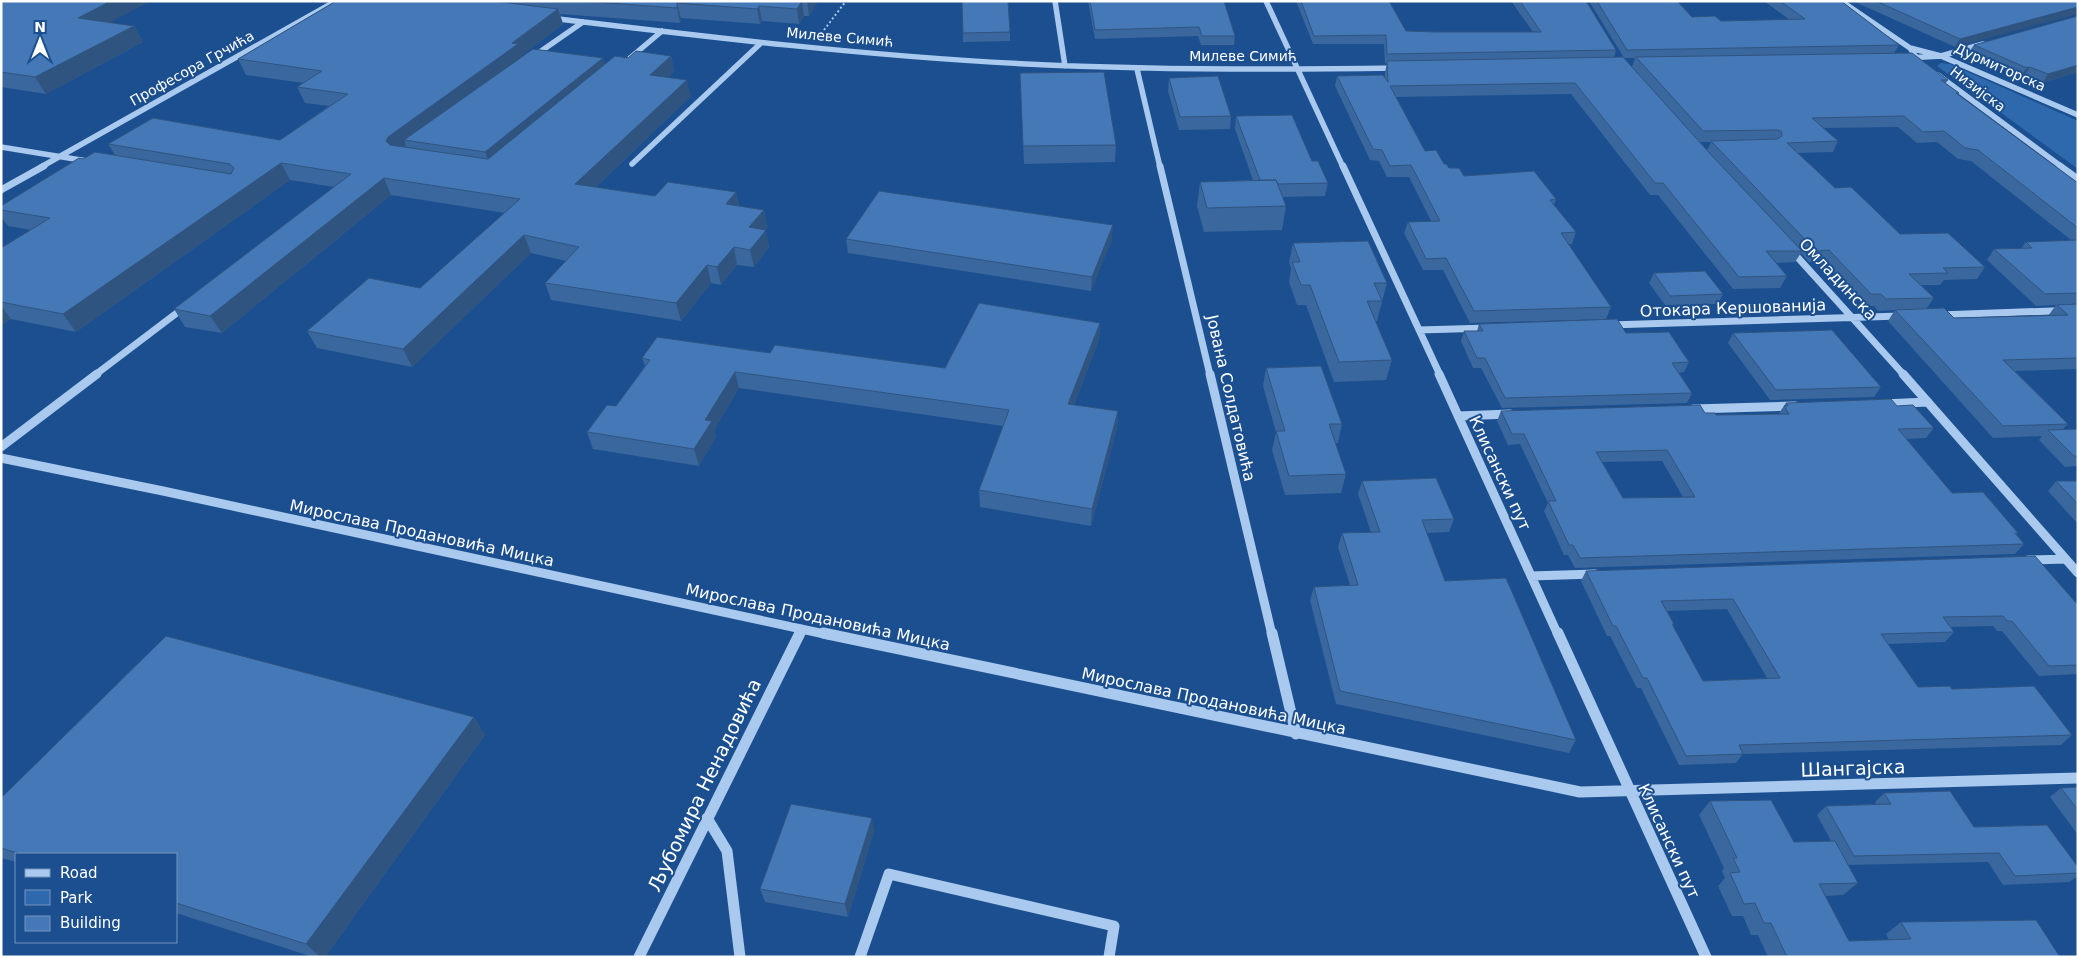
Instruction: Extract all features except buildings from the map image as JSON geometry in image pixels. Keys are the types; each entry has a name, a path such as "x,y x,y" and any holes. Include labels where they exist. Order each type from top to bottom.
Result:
{"street":[{"name":"Професора Грчића","path":"1,190 336,1"},
{"path":"1055,1 1065,66"},
{"name":"Клисански пут","path":"1266,1 1706,957"},
{"path":"1842,1 1910,48 1915,58 1923,64"},
{"name":"Милеве Симић","path":"543,17 815,48 963,60 1137,69 1405,68"},
{"path":"525,62 584,22"},
{"path":"621,66 662,31"},
{"path":"632,164 761,42"},
{"path":"1905,58 1941,56 1987,43"},
{"name":"Дурмиторска","path":"1910,48 1941,56 2078,115"},
{"name":"Јована Солдатовића","path":"1137,69 1296,734"},
{"name":"Низијска","path":"1930,70 2078,179"},
{"path":"1,147 97,163"},
{"name":"Омладинска","path":"1789,248 1854,318 2078,573"},
{"path":"1,447 190,303"},
{"path":"1932,315 2078,310"},
{"name":"Отокара Кершованија","path":"1597,325 1913,316"},
{"path":"1419,330 1498,328"},
{"path":"1870,404 1928,402"},
{"path":"1683,409 1801,406"},
{"path":"1458,416 1516,414"},
{"name":"Мирослава Продановића Мицка","path":"1,458 1296,734 1580,792 1630,792"},
{"path":"2016,560 2065,559"},
{"path":"1531,576 1610,574"},
{"name":"Љубомира Ненадовића","path":"638,957 802,629"},
{"name":"Шангајска","path":"1630,792 2078,778"},
{"path":"707,818 727,851 740,957"},
{"path":"860,957 889,874 1114,926 1108,957"}],"path":[{"path":"815,48 820,34 846,1"}],"green space":[{"path":"1941,63 1950,64 2078,121 2078,169 1937,66"}]}
